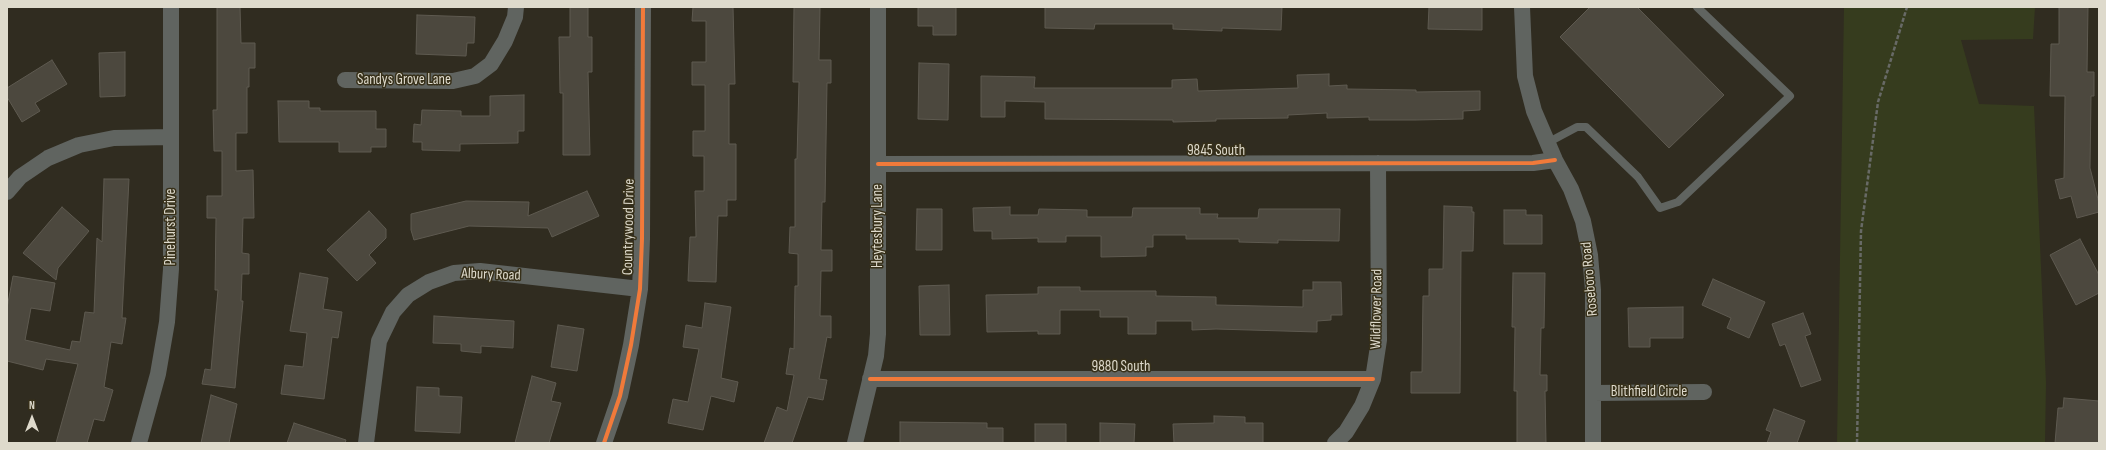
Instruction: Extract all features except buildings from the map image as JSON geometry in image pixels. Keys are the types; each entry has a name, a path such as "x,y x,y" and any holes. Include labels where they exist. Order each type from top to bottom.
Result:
{"street":[{"name":"Pinehurst Drive","path":"139,443 158,374 167,322 171,269 171,7"},
{"name":"Sandys Grove Lane","path":"346,80 453,81 475,76 491,64 505,41 515,17 516,7"},
{"name":"Countrywood Drive","path":"604,443 620,396 631,345 640,289 642,239 643,7"},
{"name":"Heytesbury Lane","path":"855,443 876,356 878,334 878,7"},
{"name":"Roseboro Road","path":"1522,7 1525,76 1534,111 1555,160 1574,195 1583,221 1590,254 1593,290 1593,443"},
{"path":"7,192 20,177 48,158 79,144 114,138 171,137"},
{"name":"9845 South","path":"878,164 1533,163 1555,160"},
{"name":"Wildflower Road","path":"1334,443 1346,432 1358,412 1373,379 1379,340 1378,163"},
{"name":"Albury Road","path":"366,443 379,340 393,312 408,295 429,282 454,274 480,271 640,289"},
{"name":"9880 South","path":"870,379 1373,379"},
{"name":"Blithfield Circle","path":"1593,392 1704,392"}],"lane":[{"path":"1547,143 1577,127 1586,126 1638,177 1660,208 1678,202 1790,96 1696,7"}],"path":[{"path":"1857,443 1861,230 1878,102 1907,7"}],"green space":[{"path":"1844,7 2035,7 2033,39 1961,40 1979,104 2034,106 2046,383 2045,443 1837,443"}],"cycle path":[{"path":"604,443 620,396 631,345 640,289 642,239 643,7"},
{"path":"878,164 1533,163 1555,160"},
{"path":"870,379 1373,379"}]}
